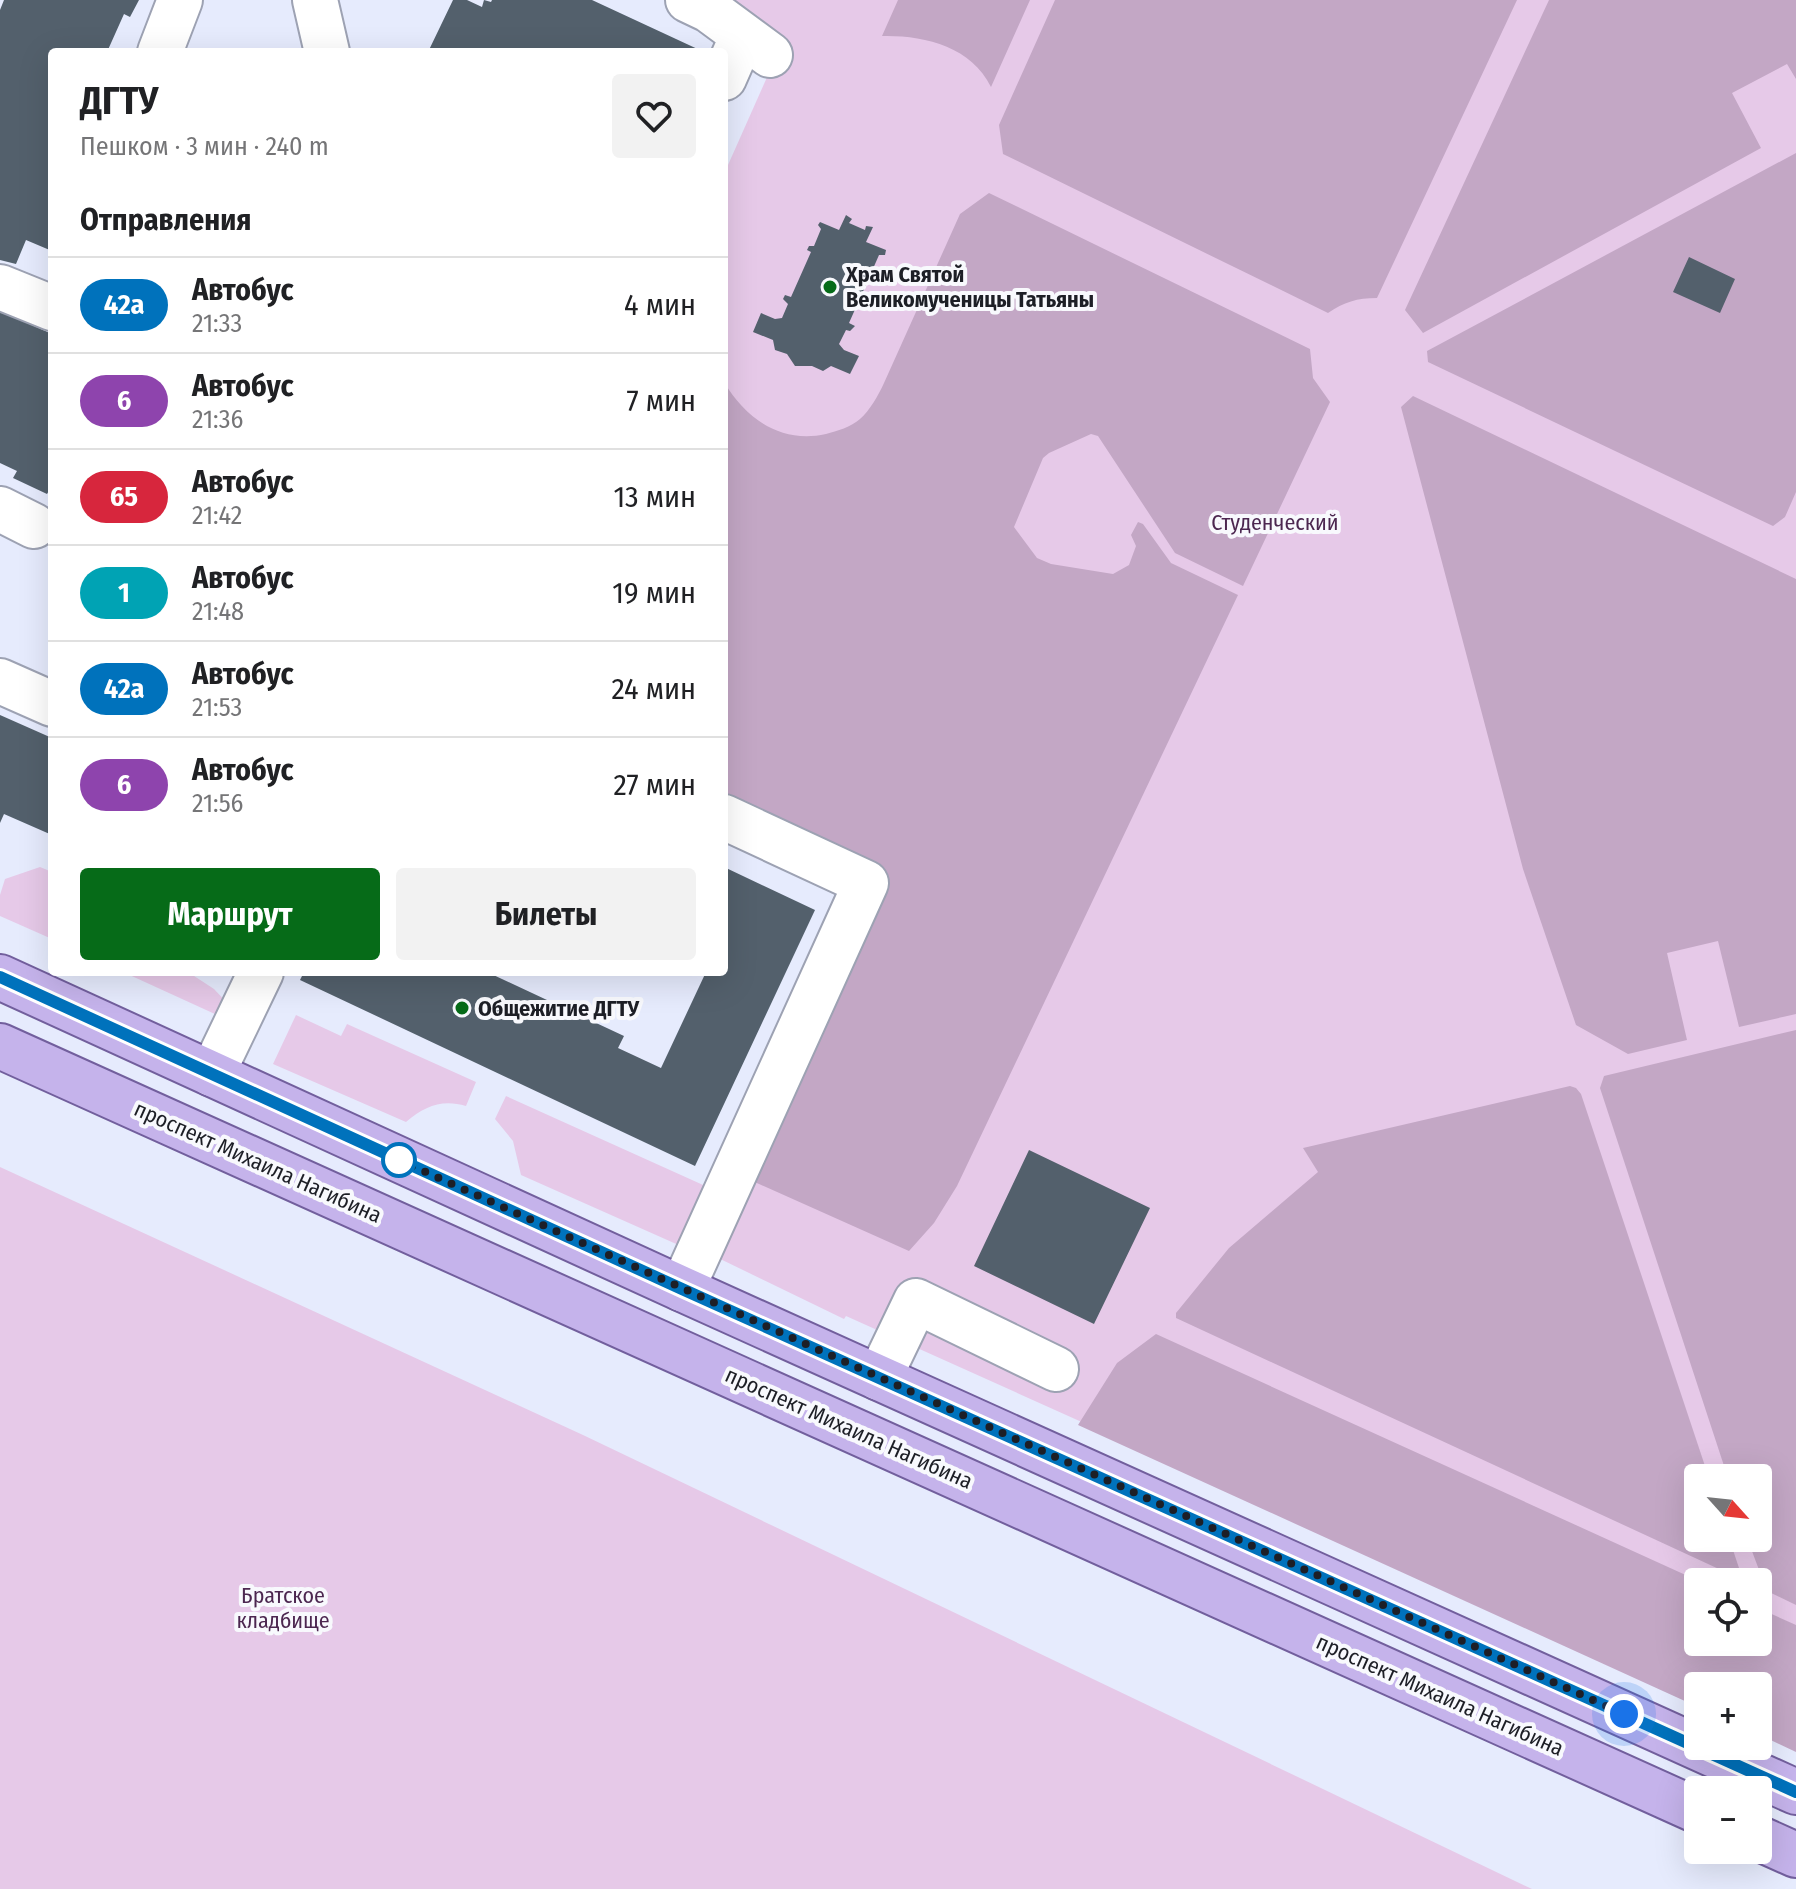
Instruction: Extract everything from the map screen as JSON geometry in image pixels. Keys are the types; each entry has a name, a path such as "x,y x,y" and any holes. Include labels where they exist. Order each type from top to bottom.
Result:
{"main road":[{"path":"0,977 1796,1792"},
{"name":"проспект Михаила Нагибина","path":"0,1046 1684,1805"},
{"path":"1772,1844 1796,1855"}],"lane":[{"path":"162,48 180,0"},
{"path":"315,0 326,48"},
{"path":"688,0 709,10 757,45 728,74"},
{"path":"0,287 48,306"},
{"path":"0,681 48,702"},
{"path":"682,1289 866,883 728,819"},
{"path":"212,1074 259,976"},
{"path":"879,1378 916,1301 1056,1369"}],"green space":[{"name":"Студенческий","path":"729,0 1796,0 1796,1743 1772,1707 1772,1672 1684,1672 1684,1693 846,1316 844,1319 712,1255 884,868 728,795 728,165 780,48"},
{"path":"40,867 48,870 48,937 0,916 0,895 5,879"},
{"path":"132,976 194,976 214,989 232,1008 228,1020"},
{"path":"296,1015 341,1036 347,1024 476,1082 466,1106 449,1103 434,1105 406,1122 273,1064"},
{"path":"506,1096 712,1189 683,1247 521,1175 513,1141 495,1119"},
{"name":"Братское кладбище","path":"0,1167 583,1435 1532,1889 0,1889"}],"shaded area":[{"path":"898,0 1030,0 991,87 982,73 959,53 929,41 882,36"},
{"path":"1055,0 1517,0 1377,298 1351,301 1328,313 1003,154 999,125"},
{"path":"1549,0 1796,0 1796,79 1787,64 1732,93 1761,148 1423,333 1405,310"},
{"path":"1796,153 1796,492 1785,517 1773,526 1428,362 1427,351"},
{"path":"989,193 1310,349 1313,378 1330,402 1243,586 1175,553 1098,436 1091,434 1043,458 1014,527 1037,558 1051,564 1113,574 1129,565 1136,546 1131,535 1138,522 1143,524 1171,563 1238,595 957,1186 934,1223 909,1251 748,1179 888,876 728,801 728,388 754,417 780,432 810,436 826,434 856,422 882,388 960,214"},
{"path":"1413,396 1796,579 1796,1014 1739,1027 1718,941 1667,953 1687,1040 1628,1054 1576,1025 1523,869 1401,407"},
{"path":"1796,1030 1796,1605 1772,1593 1772,1568 1758,1568 1752,1552 1772,1552 1772,1464 1723,1464 1600,1088 1604,1076"},
{"path":"1570,1086 1576,1088 1581,1094 1704,1464 1684,1464 1684,1552 1734,1552 1739,1568 1717,1568 1176,1318 1176,1313 1229,1248 1318,1172 1303,1148"},
{"path":"1156,1334 1684,1574 1684,1656 1772,1656 1772,1614 1796,1625 1796,1752 1772,1741 1772,1672 1684,1672 1684,1701 1078,1425 1117,1363"}],"building":[{"path":"4,0 139,0 130,17 124,14 109,48 48,48 48,249 26,240 16,264 0,260 0,10"},
{"path":"453,0 467,0 482,7 484,0 592,0 695,48 430,48"},
{"name":"Храм Святой Великомученицы Татьяны","path":"846,215 852,219 849,223 865,230 866,226 873,227 866,242 886,250 885,255 879,255 872,271 876,275 873,280 869,278 849,323 855,326 850,331 846,330 839,344 844,350 859,356 850,374 831,366 823,371 812,366 795,366 787,354 775,350 773,340 753,332 761,313 775,319 782,318 788,304 783,299 785,295 791,297 811,252 807,250 809,246 814,246 821,229 818,225 820,222 839,230"},
{"path":"1689,257 1735,279 1720,313 1673,292"},
{"path":"0,311 48,332 47,494 13,478 17,471 0,463"},
{"path":"0,715 48,736 48,833 4,814 0,823"},
{"name":"Общежитие ДГТУ","path":"728,869 815,910 695,1166 300,980 302,976 496,976 624,1036 618,1048 661,1068 704,976 728,976"},
{"path":"1029,1150 1150,1208 1094,1324 974,1266"}],"bus line":[{"name":"42a","path":"0,977 1796,1792"}],"place":[{"name":"Храм Святой Великомученицы Татьяны","path":"830,287"},
{"name":"Общежитие ДГТУ","path":"462,1008"}],"route":[{"path":"399,1160 1624,1714"}]}
